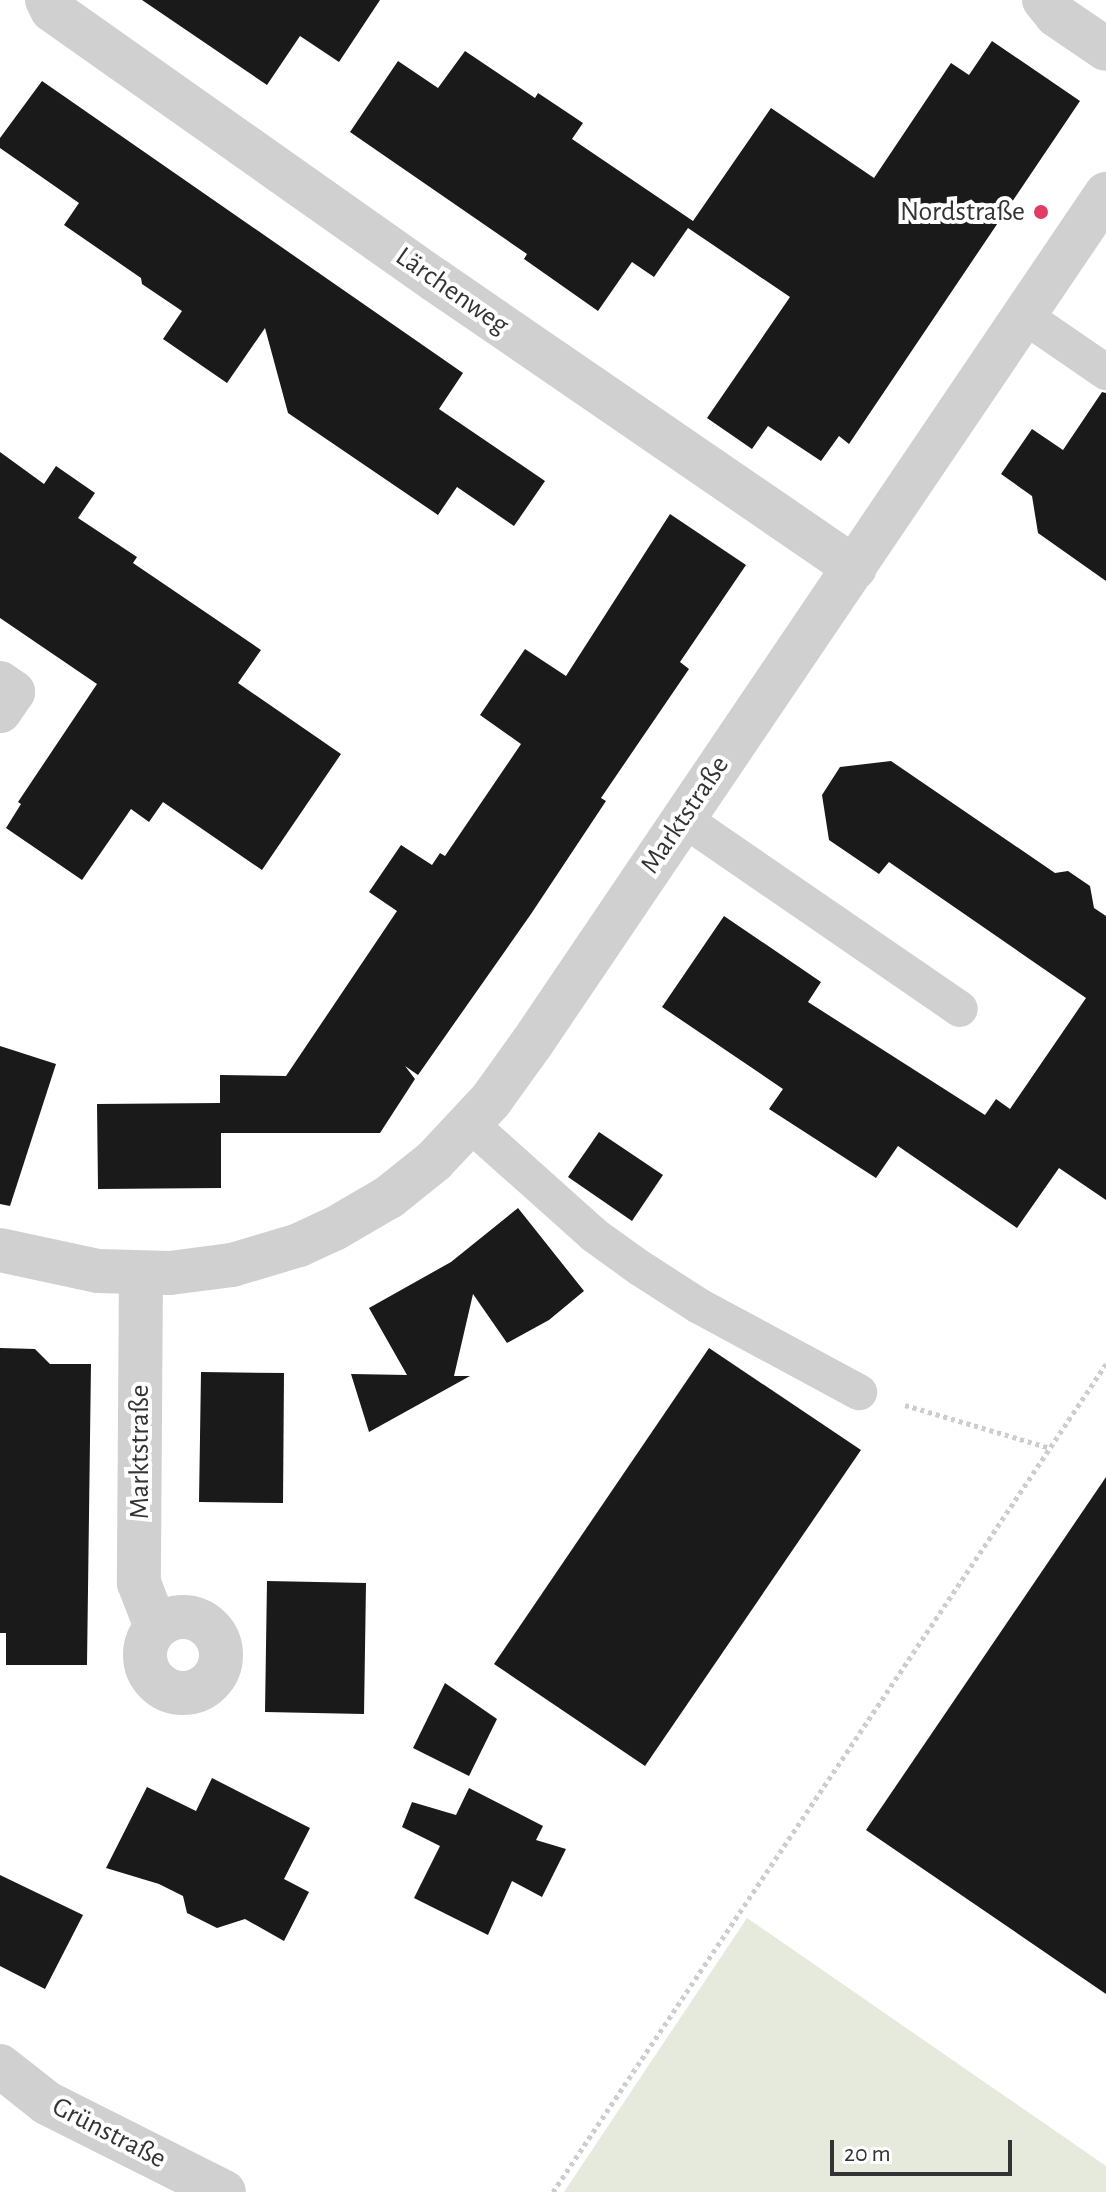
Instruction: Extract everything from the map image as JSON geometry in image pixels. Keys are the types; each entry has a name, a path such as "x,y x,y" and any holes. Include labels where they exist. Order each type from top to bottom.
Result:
{"street":[{"path":"1044,0 1056,15 1106,49"},
{"name":"Lärchenweg","path":"52,3 435,280 855,568"},
{"name":"Marktstraße","path":"0,1250 62,1265 141,1273 232,1265 299,1245 334,1229 413,1178 470,1124 532,1043 1106,194"},
{"path":"0,683 13,692 0,711"},
{"name":"Marktstraße","path":"141,1273 139,1583 156,1627"},
{"name":"Grünstraße","path":"0,2066 47,2103 224,2192"}],"lane":[{"path":"1023,315 1106,372"},
{"path":"682,818 960,1009"},
{"path":"470,1124 594,1235 640,1268 699,1306 859,1392"}],"path":[{"path":"553,2192 1106,1364"},
{"path":"859,1392 1050,1448"}],"shaded area":[{"path":"747,1918 1106,2166 1106,2192 564,2192"}],"building":[{"path":"142,0 380,0 339,62 300,36 267,85"},
{"path":"992,41 1080,101 849,444 839,436 821,461 768,426 752,449 707,418 790,297 688,228 654,277 632,262 598,311 524,259 527,254 350,132 398,61 438,88 465,51 535,98 538,93 583,123 572,139 693,221 771,108 874,178 951,63 969,75"},
{"path":"42,81 463,373 439,409 545,481 514,526 457,487 438,515 288,413 265,328 227,383 163,339 182,311 142,284 141,278 64,225 79,203 0,148 0,138"},
{"path":"1102,392 1106,393 1106,581 1038,533 1032,496 1001,474 1032,429 1063,450"},
{"path":"0,452 44,484 56,466 95,493 78,518 137,557 133,563 261,650 238,683 341,754 262,870 163,802 149,822 131,809 82,880 6,828 21,804 18,802 97,684 0,618"},
{"path":"670,514 746,565 680,662 689,669 601,798 606,801 531,914 418,1075 405,1066 415,1079 380,1133 221,1133 221,1188 98,1189 97,1104 220,1103 220,1075 286,1076 397,911 369,892 401,845 432,865 440,853 445,856 521,744 480,715 525,649 566,676"},
{"path":"891,761 1055,873 1068,871 1090,886 1094,908 1106,916 1106,1200 1059,1168 1017,1228 898,1146 876,1178 769,1109 783,1089 662,1007 724,916 821,982 808,1002 985,1115 996,1099 1010,1109 1086,998 889,862 879,874 829,840 822,795 840,767"},
{"path":"0,1046 56,1064 10,1206 0,1204"},
{"path":"599,1132 663,1175 632,1221 568,1177"},
{"path":"518,1208 584,1291 549,1320 507,1343 473,1294 454,1376 470,1376 369,1432 351,1374 407,1375 369,1308 451,1262"},
{"path":"0,1348 35,1349 50,1364 91,1364 87,1665 6,1665 6,1633 0,1633"},
{"path":"709,1348 861,1450 645,1766 494,1664"},
{"path":"201,1372 284,1373 283,1503 199,1502"},
{"path":"1106,1477 1106,1994 866,1830"},
{"path":"267,1581 366,1583 364,1714 265,1712"},
{"path":"445,1683 497,1719 469,1776 413,1748"},
{"path":"212,1778 310,1828 284,1879 309,1892 284,1941 245,1919 217,1928 187,1913 183,1896 159,1884 106,1868 147,1787 196,1811"},
{"path":"469,1788 543,1826 536,1840 566,1849 542,1897 512,1881 488,1935 414,1898 440,1846 402,1827 412,1802 456,1815"},
{"path":"0,1875 83,1915 45,1989 0,1966"}],"place":[{"name":"Nordstraße","path":"1041,212"}]}
